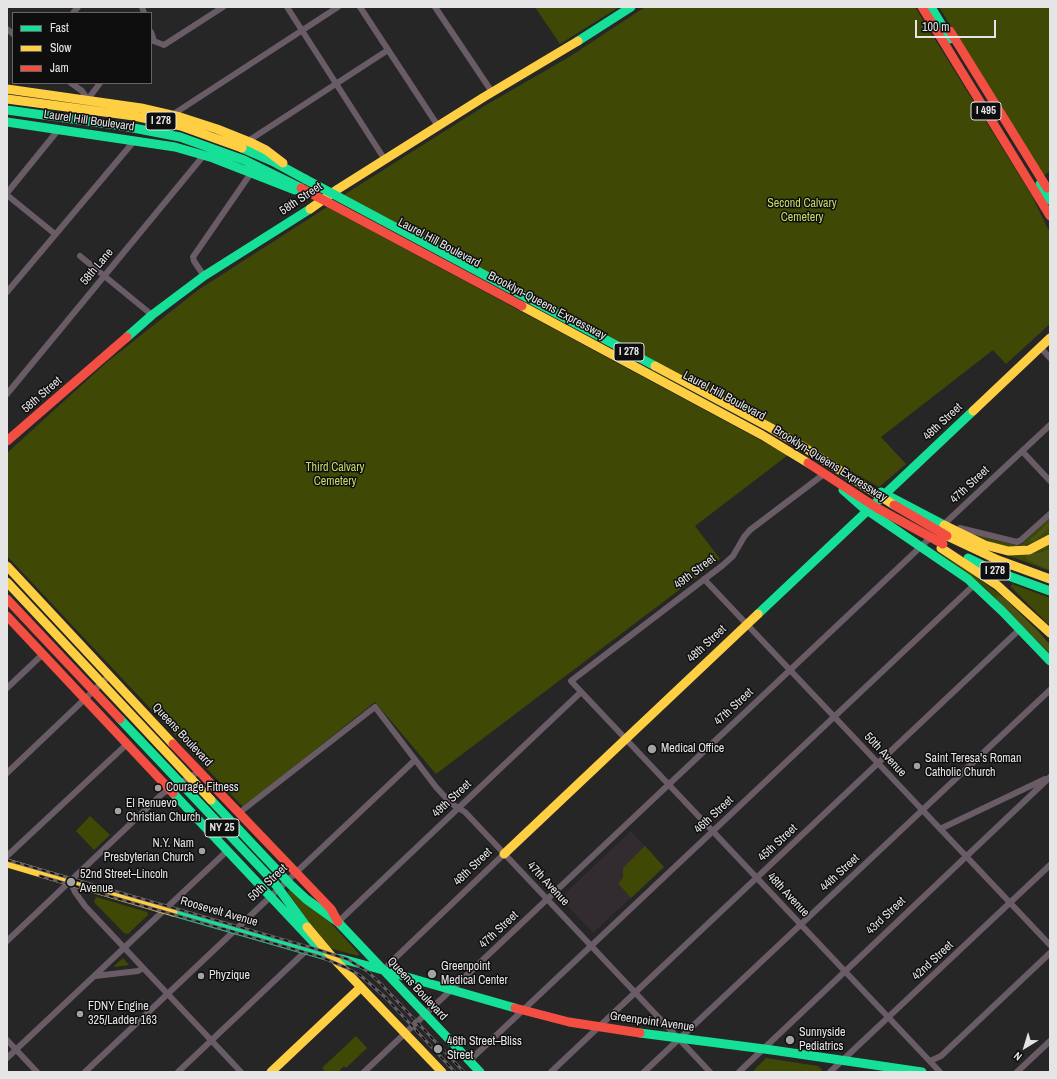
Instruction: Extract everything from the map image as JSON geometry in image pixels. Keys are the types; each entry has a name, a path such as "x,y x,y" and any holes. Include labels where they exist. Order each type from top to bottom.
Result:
{"main road":[{"name":"58th Street","path":"7,442 152,315 204,276 438,126 631,7"},
{"name":"I 495","path":"922,7 1050,216"},
{"path":"925,7 968,72"},
{"path":"931,7 1050,210"},
{"name":"I 495","path":"935,7 1050,195"},
{"name":"Laurel Hill Boulevard","path":"10,87 89,101 142,108 218,129 266,150 322,190 326,197"},
{"path":"981,94 1050,200"},
{"name":"Brooklyn-Queens Expressway","path":"7,99 134,116 181,126 214,136 245,149 306,179 771,428 805,448 890,503 944,543 998,560 1050,579"},
{"name":"Brooklyn-Queens Expressway","path":"7,111 26,112 123,126 175,136 240,158 301,188 767,438 795,454 894,518 995,571 1050,591"},
{"name":"Laurel Hill Boulevard","path":"7,122 171,146 204,155 311,196 326,197 793,448 884,493 944,525"},
{"path":"1042,188 1050,195"},
{"name":"48th Street","path":"504,854 884,493 1050,338"},
{"name":"Laurel Hill Boulevard","path":"793,448 867,510"},
{"name":"Brooklyn-Queens Expressway","path":"867,510 950,566 974,585 996,604 1050,661"},
{"path":"944,525 985,545 1008,551 1029,550 1050,539"},
{"path":"944,543 1015,600 1050,633"},
{"name":"Queens Boulevard","path":"7,566 331,909 338,922"},
{"name":"Queens Boulevard","path":"7,582 287,880 306,898 338,922 480,1072"},
{"name":"NY 25","path":"7,600 179,784 279,888 308,928 333,958 442,1072"},
{"path":"7,616 270,897 311,947"},
{"path":"1042,626 1050,637"},
{"name":"Roosevelt Avenue","path":"7,863 165,910 311,947 333,958"},
{"name":"Greenpoint Avenue","path":"333,958 384,970 523,1011 560,1020 679,1039 843,1060 917,1072"},
{"path":"271,1072 361,987"}],"street":[{"path":"153,41 164,45 222,7"},
{"path":"287,7 385,160"},
{"path":"172,116 338,7"},
{"path":"360,7 438,126"},
{"path":"435,7 492,92"},
{"path":"248,141 388,50"},
{"path":"72,84 82,91 89,101 99,84"},
{"path":"55,234 7,194 59,129"},
{"path":"7,292 135,140"},
{"name":"58th Lane","path":"7,394 204,155"},
{"path":"204,276 193,257 251,173"},
{"path":"80,256 152,315"},
{"path":"1040,347 1050,358"},
{"name":"47th Street","path":"364,1072 1050,424"},
{"path":"1022,451 1050,480"},
{"name":"49th Street","path":"571,681 730,559 750,530 824,474"},
{"name":"Laurel Hill Boulevard","path":"944,525 1018,542 1050,514"},
{"name":"50th Avenue","path":"704,579 1050,945"},
{"name":"46th Street","path":"469,1061 974,585"},
{"path":"7,600 16,592"},
{"name":"45th Street","path":"551,1072 1020,629"},
{"path":"7,688 43,654"},
{"path":"7,773 110,675"},
{"name":"48th Avenue","path":"571,681 940,1072"},
{"name":"44th Street","path":"644,1072 1050,690"},
{"name":"49th Street","path":"338,922 581,692"},
{"name":"47th Avenue","path":"239,813 375,708 436,787 452,804 465,812 710,1072"},
{"path":"7,856 126,744"},
{"name":"50th Street","path":"85,1072 415,760"},
{"path":"7,941 162,794 200,772"},
{"path":"940,829 1050,777"},
{"name":"43rd Street","path":"738,1072 1050,777"},
{"path":"1019,792 1027,799"},
{"path":"7,1058 227,851"},
{"name":"48th Street","path":"384,970 504,854"},
{"name":"42nd Street","path":"830,1072 1050,865"},
{"path":"70,881 83,904 241,1072"},
{"path":"178,1072 311,947"},
{"path":"930,1061 941,1056 1050,953"},
{"path":"94,976 138,971 143,968"},
{"path":"7,1040 37,1072"},
{"path":"1017,1072 1050,1041"}],"shaded area":[{"path":"631,831 664,867 593,933 560,898"}],"green space":[{"path":"535,7 619,7 560,44"},
{"name":"Second Calvary Cemetery","path":"645,7 915,7 1032,196 1050,233 1050,324 1006,364 993,350 881,437 906,464 879,487 814,450 342,196 486,105 569,57"},
{"path":"939,7 1050,7 1050,171 1043,176"},
{"name":"Third Calvary Cemetery","path":"327,207 788,455 695,526 720,559 436,774 375,702 243,807 7,556 7,453 107,362 198,290"},
{"path":"1050,518 1050,535 1035,544 1004,547 971,534 1015,545 1022,544"},
{"path":"1050,520 1050,527 1034,542 1029,541 1036,535"},
{"path":"1050,542 1050,571 1002,553"},
{"path":"932,547 970,572 1003,597 1038,631 1050,645 1050,654 984,587"},
{"path":"1050,549 1050,570 1028,560 1025,555 1028,553 1039,553"},
{"path":"1012,584 1050,598 1050,626 1011,587"},
{"path":"996,597 1003,597 1038,631 1050,645 1050,653 997,600"},
{"path":"90,816 110,835 94,850 76,831"},
{"path":"645,846 664,867 631,898 618,883 623,878 623,868"},
{"path":"290,890 329,921 359,954 358,956 330,948 288,893"},
{"path":"96,897 147,912 148,915 128,934 124,933 94,902"},
{"path":"123,958 129,965 114,966"},
{"path":"356,1036 367,1048 346,1068 344,1066 338,1072 323,1072 324,1070 322,1068"},
{"path":"766,1058 818,1066 822,1070 820,1072 752,1072"}],"railway":[{"path":"7,860 347,959 367,971 381,984 464,1072"},
{"path":"40,876 321,957 347,968 361,976 385,997 455,1072"}],"traffic: fast":[{"path":"578,41 631,7"},
{"path":"931,7 950,39"},
{"path":"7,110 123,126 180,137 244,160 301,188"},
{"path":"7,122 175,147 213,158 295,190"},
{"path":"242,148 272,161 305,179"},
{"path":"305,179 655,366"},
{"path":"1040,184 1050,200"},
{"path":"127,337 152,315 204,276 310,209"},
{"path":"758,614 973,411"},
{"path":"843,490 861,506 968,579 1002,611 1050,661"},
{"path":"881,492 944,525"},
{"path":"968,558 995,571 1050,591"},
{"path":"120,719 273,881 307,927"},
{"path":"173,793 317,946"},
{"path":"211,800 291,885 306,899 338,922 480,1072"},
{"path":"173,912 333,958"},
{"path":"333,958 372,967 515,1008"},
{"path":"640,1033 772,1050 922,1072"}],"traffic: slow":[{"path":"310,209 338,189 484,97 578,41"},
{"path":"7,89 141,108 180,117 217,129 252,143 266,150 283,163"},
{"path":"7,99 134,116 181,126 242,148"},
{"path":"522,306 762,435 808,463"},
{"path":"973,411 1050,338"},
{"path":"655,366 771,428 894,505"},
{"path":"944,525 985,545 1008,551 1029,550 1050,539"},
{"path":"947,536 998,560 1050,579"},
{"path":"941,548 997,585 1050,633"},
{"path":"7,566 173,744"},
{"path":"7,582 211,800"},
{"path":"504,854 758,614"},
{"path":"7,863 173,912"},
{"path":"307,927 333,958 442,1072"},
{"path":"271,1072 361,987"}],"traffic: jam":[{"path":"922,7 1050,216"},
{"path":"950,31 1047,188"},
{"path":"301,188 522,306"},
{"path":"7,441 127,337"},
{"path":"808,463 877,508 943,544"},
{"path":"894,505 947,536"},
{"path":"7,599 120,719"},
{"path":"7,616 173,793"},
{"path":"173,744 331,909 338,922"},
{"path":"515,1008 569,1022 640,1033"}],"place":[{"name":"Medical Office","path":"652,749"},
{"name":"Saint Teresa's Roman Catholic Church","path":"917,766"},
{"name":"Courage Fitness","path":"158,788"},
{"name":"El Renuevo Christian Church","path":"118,811"},
{"name":"N.Y. Nam Presbyterian Church","path":"202,851"},
{"name":"52nd Street–Lincoln Avenue","path":"71,882"},
{"name":"Greenpoint Medical Center","path":"432,974"},
{"name":"Phyzique","path":"201,976"},
{"name":"FDNY Engine 325/Ladder 163","path":"80,1014"},
{"name":"Sunnyside Pediatrics","path":"790,1040"},
{"name":"46th Street–Bliss Street","path":"438,1049"}]}
